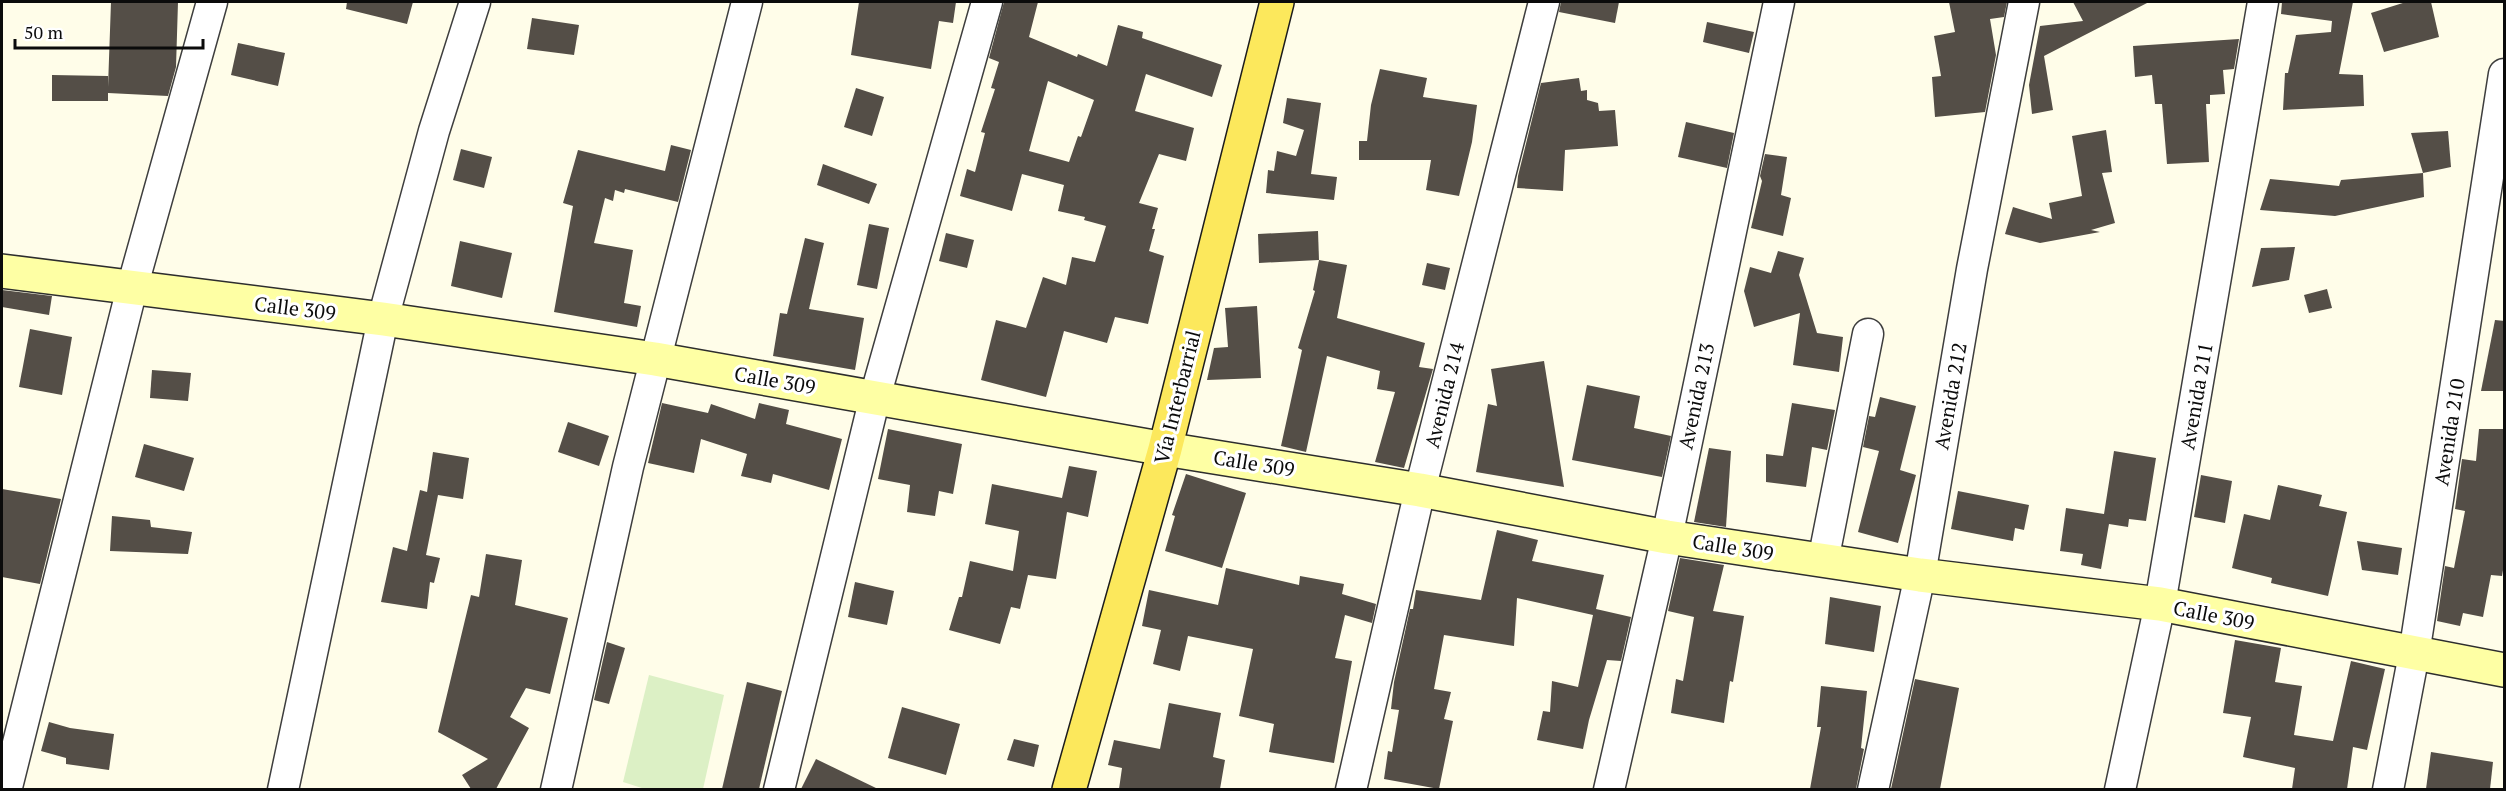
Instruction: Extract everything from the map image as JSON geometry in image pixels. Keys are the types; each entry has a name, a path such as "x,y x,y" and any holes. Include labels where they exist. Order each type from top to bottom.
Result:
{"main road":[{"name":"Vía Interbarrial","path":"1069,789 1164,449 1277,2"}],"street":[{"path":"11,787 132,288 212,2"},
{"path":"283,789 383,319 434,131 475,2"},
{"path":"556,789 628,467 747,2"},
{"path":"778,789 875,398 987,2"},
{"name":"Avenida 214","path":"1351,789 1420,489 1544,2"},
{"name":"Avenida 213","path":"1609,789 1667,537 1779,2"},
{"name":"Avenida 212","path":"1872,789 1920,575 1972,269 2024,2"},
{"name":"Avenida 211","path":"2120,789 2160,604 2263,2"},
{"name":"Avenida 210","path":"2388,789 2414,654 2505,74"},
{"name":"Calle 309","path":"2,271 383,319 655,359 1164,449 1420,489 1667,537 1920,575 2160,604 2505,670"},
{"path":"1823,561 1868,334"}],"green space":[{"path":"649,675 724,695 703,789 645,789 623,782"}],"building":[{"path":"111,2 178,2 176,67 168,96 108,93 108,101 52,101 52,75 108,76 108,87"},
{"path":"347,2 413,2 407,24 346,9"},
{"path":"859,2 956,2 953,23 939,21 931,69 851,55"},
{"path":"1004,2 1038,2 1029,37 1077,57 1078,54 1107,66 1118,25 1143,32 1142,38 1222,65 1212,97 1146,74 1135,111 1194,128 1186,161 1159,154 1139,203 1158,208 1149,251 1164,256 1148,324 1115,317 1107,343 1064,331 1046,397 981,380 996,320 1026,328 1043,277 1066,285 1072,257 1095,262 1106,226 1084,220 1085,217 1058,211 1064,185 1022,174 1012,211 960,196 967,169 975,172 985,133 981,132 995,89 991,88 999,62 989,58","holes":["1048,81 1094,100 1069,162 1029,151"]},
{"path":"1561,2 1619,2 1615,23 1559,12"},
{"path":"1949,2 2007,2 2004,17 1990,19 1996,55 1985,112 1935,117 1932,77 1941,76 1934,36 1955,32"},
{"path":"2073,2 2149,2 2044,56 2053,110 2032,114 2029,85 2040,26 2083,21"},
{"path":"2282,2 2353,2 2339,74 2363,75 2364,106 2283,110 2285,73 2288,73 2296,35 2331,32 2332,21 2281,14"},
{"path":"2406,2 2431,2 2439,37 2384,52 2371,13"},
{"path":"532,18 579,25 574,55 527,49"},
{"path":"1707,22 1754,32 1749,53 1703,42"},
{"path":"2239,39 2234,69 2223,70 2225,94 2210,95 2210,104 2206,104 2209,162 2167,164 2162,104 2155,104 2152,75 2135,77 2133,46"},
{"path":"238,43 285,53 278,86 231,75"},
{"path":"1380,69 1427,78 1423,97 1477,105 1472,142 1459,196 1426,190 1431,160 1359,160 1359,141 1367,141 1371,105"},
{"path":"1579,78 1581,91 1587,90 1587,100 1598,103 1599,111 1615,110 1618,146 1565,150 1563,191 1517,188 1541,83"},
{"path":"856,88 884,97 872,136 844,127"},
{"path":"1287,98 1321,103 1311,174 1337,177 1334,200 1266,193 1268,170 1274,171 1277,151 1296,156 1304,130 1283,123"},
{"path":"1686,122 1734,133 1727,168 1678,157"},
{"path":"2106,130 2112,172 2102,173 2115,223 2091,230 2100,232 2040,243 2005,234 2013,207 2052,219 2049,203 2082,196 2072,136"},
{"path":"2448,131 2451,167 2423,173 2411,133"},
{"path":"671,145 691,150 678,202 625,189 624,193 615,190 613,201 605,198 594,243 633,250 624,303 641,306 637,327 554,312 573,206 563,203 578,150 665,171"},
{"path":"461,149 492,157 484,188 453,180"},
{"path":"1765,154 1787,157 1781,195 1791,198 1783,236 1751,228 1762,181 1760,176"},
{"path":"823,164 877,184 869,204 817,185"},
{"path":"2423,173 2424,197 2335,216 2260,210 2270,179 2339,186 2341,180"},
{"path":"869,224 889,228 877,289 857,285"},
{"path":"1318,231 1319,260 1259,263 1258,234"},
{"path":"946,233 974,240 967,268 939,261"},
{"path":"805,238 824,243 809,309 864,318 855,370 773,356 780,313 787,314"},
{"path":"460,241 512,253 502,298 451,286"},
{"path":"2295,247 2289,280 2252,287 2261,248"},
{"path":"1778,251 1804,258 1799,275 1817,333 1843,337 1839,372 1793,365 1800,313 1754,327 1744,291 1750,267 1771,273"},
{"path":"1319,260 1347,265 1337,318 1425,343 1419,367 1433,369 1404,468 1375,462 1395,392 1377,389 1380,371 1327,356 1306,452 1281,446 1302,350 1298,348 1315,291 1313,290"},
{"path":"1427,263 1450,268 1445,290 1422,285"},
{"path":"2327,289 2332,308 2309,313 2304,295"},
{"path":"2,290 52,296 49,315 2,307"},
{"path":"1257,306 1261,378 1207,380 1214,348 1228,347 1225,308"},
{"path":"2495,320 2505,321 2505,391 2481,391"},
{"path":"30,329 72,337 62,395 19,387"},
{"path":"1544,361 1564,487 1476,472 1488,404 1497,406 1491,369"},
{"path":"152,370 191,373 188,401 150,398"},
{"path":"1587,385 1640,396 1634,428 1671,436 1662,477 1572,460"},
{"path":"1880,397 1916,406 1900,470 1916,475 1898,543 1858,532 1879,451 1863,447 1869,416 1875,417"},
{"path":"662,403 708,413 711,404 755,419 759,403 789,410 786,424 842,439 829,490 773,474 771,483 741,476 747,454 701,439 694,473 648,463"},
{"path":"1792,403 1835,410 1827,450 1812,447 1806,487 1766,482 1766,454 1783,456"},
{"path":"568,422 609,436 599,466 558,452"},
{"path":"888,429 962,444 953,494 939,491 935,516 907,512 910,485 878,479"},
{"path":"2479,429 2505,429 2505,558 2502,576 2491,575 2483,617 2463,613 2460,626 2437,621 2445,566 2454,568 2465,511 2455,509 2462,459 2476,461"},
{"path":"144,444 194,458 184,491 135,477"},
{"path":"1709,448 1731,451 1726,527 1694,522"},
{"path":"2114,451 2156,458 2146,521 2129,519 2128,527 2109,524 2101,569 2081,565 2083,554 2060,551 2066,508 2104,514"},
{"path":"433,452 469,458 463,499 438,495 426,555 440,558 434,583 430,582 427,609 381,602 393,547 407,551 420,490 427,492"},
{"path":"1069,466 1097,471 1088,517 1067,512 1056,579 1028,575 1020,609 1011,607 1000,644 949,630 959,597 962,597 970,561 1013,571 1019,531 985,524 992,484 1062,498"},
{"path":"1186,474 1246,493 1222,568 1165,551 1175,516 1172,515"},
{"path":"2201,475 2232,481 2225,523 2194,517"},
{"path":"2278,485 2322,495 2319,506 2347,512 2328,596 2271,583 2272,578 2232,568 2244,514 2270,520"},
{"path":"2,489 61,499 40,584 2,577"},
{"path":"1958,491 2029,505 2024,530 2015,528 2013,541 1951,529"},
{"path":"112,516 150,520 151,527 192,532 188,554 110,551"},
{"path":"1497,530 1538,540 1532,561 1604,575 1596,609 1631,617 1621,661 1607,660 1583,749 1537,740 1543,711 1550,712 1552,681 1578,687 1593,615 1517,598 1514,646 1444,635 1434,689 1451,692 1444,719 1453,721 1439,789 1384,779 1388,751 1392,752 1399,710 1391,709 1394,682 1416,590 1481,600"},
{"path":"2357,541 2402,548 2398,575 2362,570"},
{"path":"486,554 522,560 515,605 568,618 550,694 526,688 510,717 529,728 496,789 471,789 462,775 488,759 438,732 471,595 479,597"},
{"path":"1680,558 1724,565 1713,611 1744,616 1733,682 1730,681 1724,723 1671,713 1676,679 1683,681 1694,617 1668,611"},
{"path":"1226,568 1299,585 1300,576 1344,584 1342,594 1376,604 1372,623 1345,615 1335,658 1352,661 1334,763 1269,752 1274,724 1239,716 1253,649 1188,636 1180,671 1153,664 1161,630 1142,626 1149,590 1218,605"},
{"path":"855,582 894,591 887,625 848,617"},
{"path":"1830,597 1881,606 1874,652 1825,644"},
{"path":"2235,640 2281,648 2275,682 2302,686 2294,735 2333,741 2351,661 2385,669 2367,750 2353,747 2347,789 2292,789 2295,768 2243,757 2251,717 2223,713"},
{"path":"607,642 625,648 609,704 594,700"},
{"path":"1915,679 1959,688 1940,789 1891,789"},
{"path":"747,682 782,691 759,789 722,789"},
{"path":"1821,686 1867,691 1861,748 1864,749 1856,789 1810,789 1821,727 1817,727"},
{"path":"1169,703 1221,713 1213,757 1225,760 1220,789 1119,789 1122,768 1108,765 1114,740 1160,749"},
{"path":"902,707 960,724 946,775 888,758"},
{"path":"49,722 70,728 114,734 109,770 66,764 66,758 41,751"},
{"path":"1014,739 1039,745 1034,767 1007,760"},
{"path":"2431,752 2493,762 2490,789 2426,789"},
{"path":"816,759 878,789 801,789"}]}
